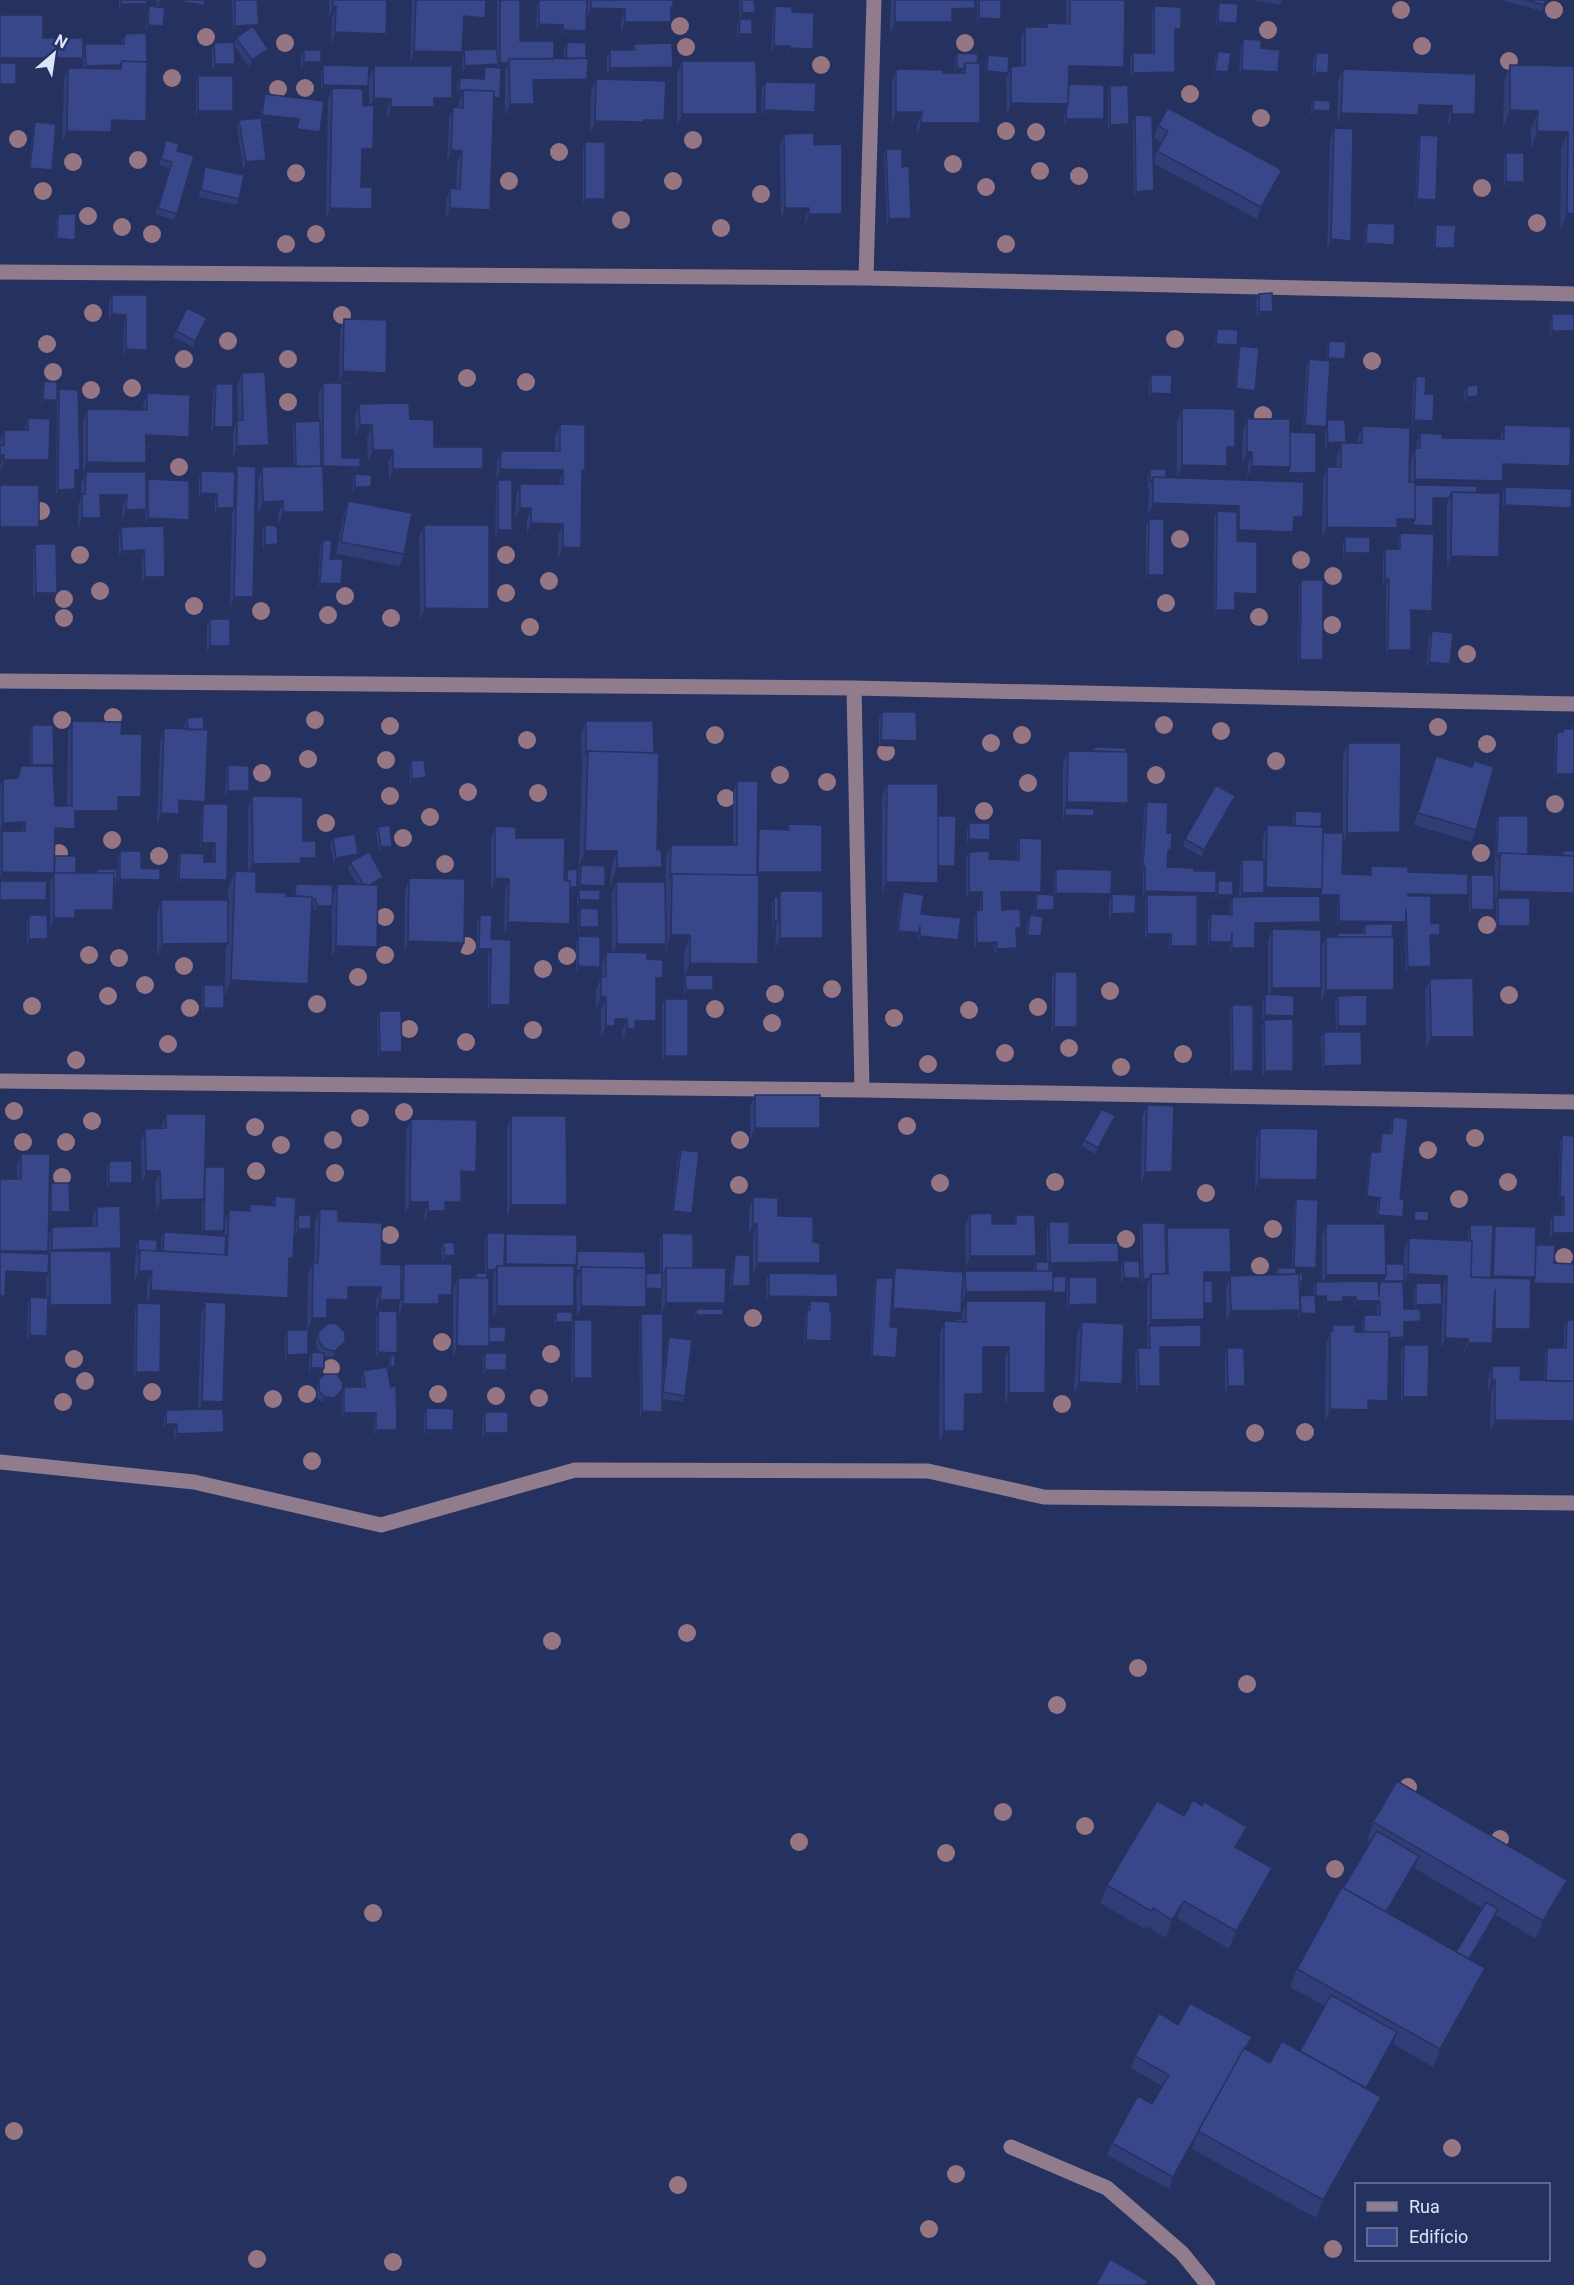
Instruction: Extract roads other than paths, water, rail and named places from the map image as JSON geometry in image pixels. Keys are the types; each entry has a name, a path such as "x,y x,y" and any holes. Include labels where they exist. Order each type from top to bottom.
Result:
{"street":[{"path":"866,278 874,0"},
{"path":"0,272 866,278 1574,294"},
{"path":"0,681 854,688 1574,704"},
{"path":"854,688 862,1090"},
{"path":"0,1081 862,1090 1574,1102"},
{"path":"0,1462 194,1482 381,1526 575,1470 928,1471 1044,1497 1574,1503"},
{"path":"1011,2147 1107,2188 1182,2253 1208,2285"}]}
